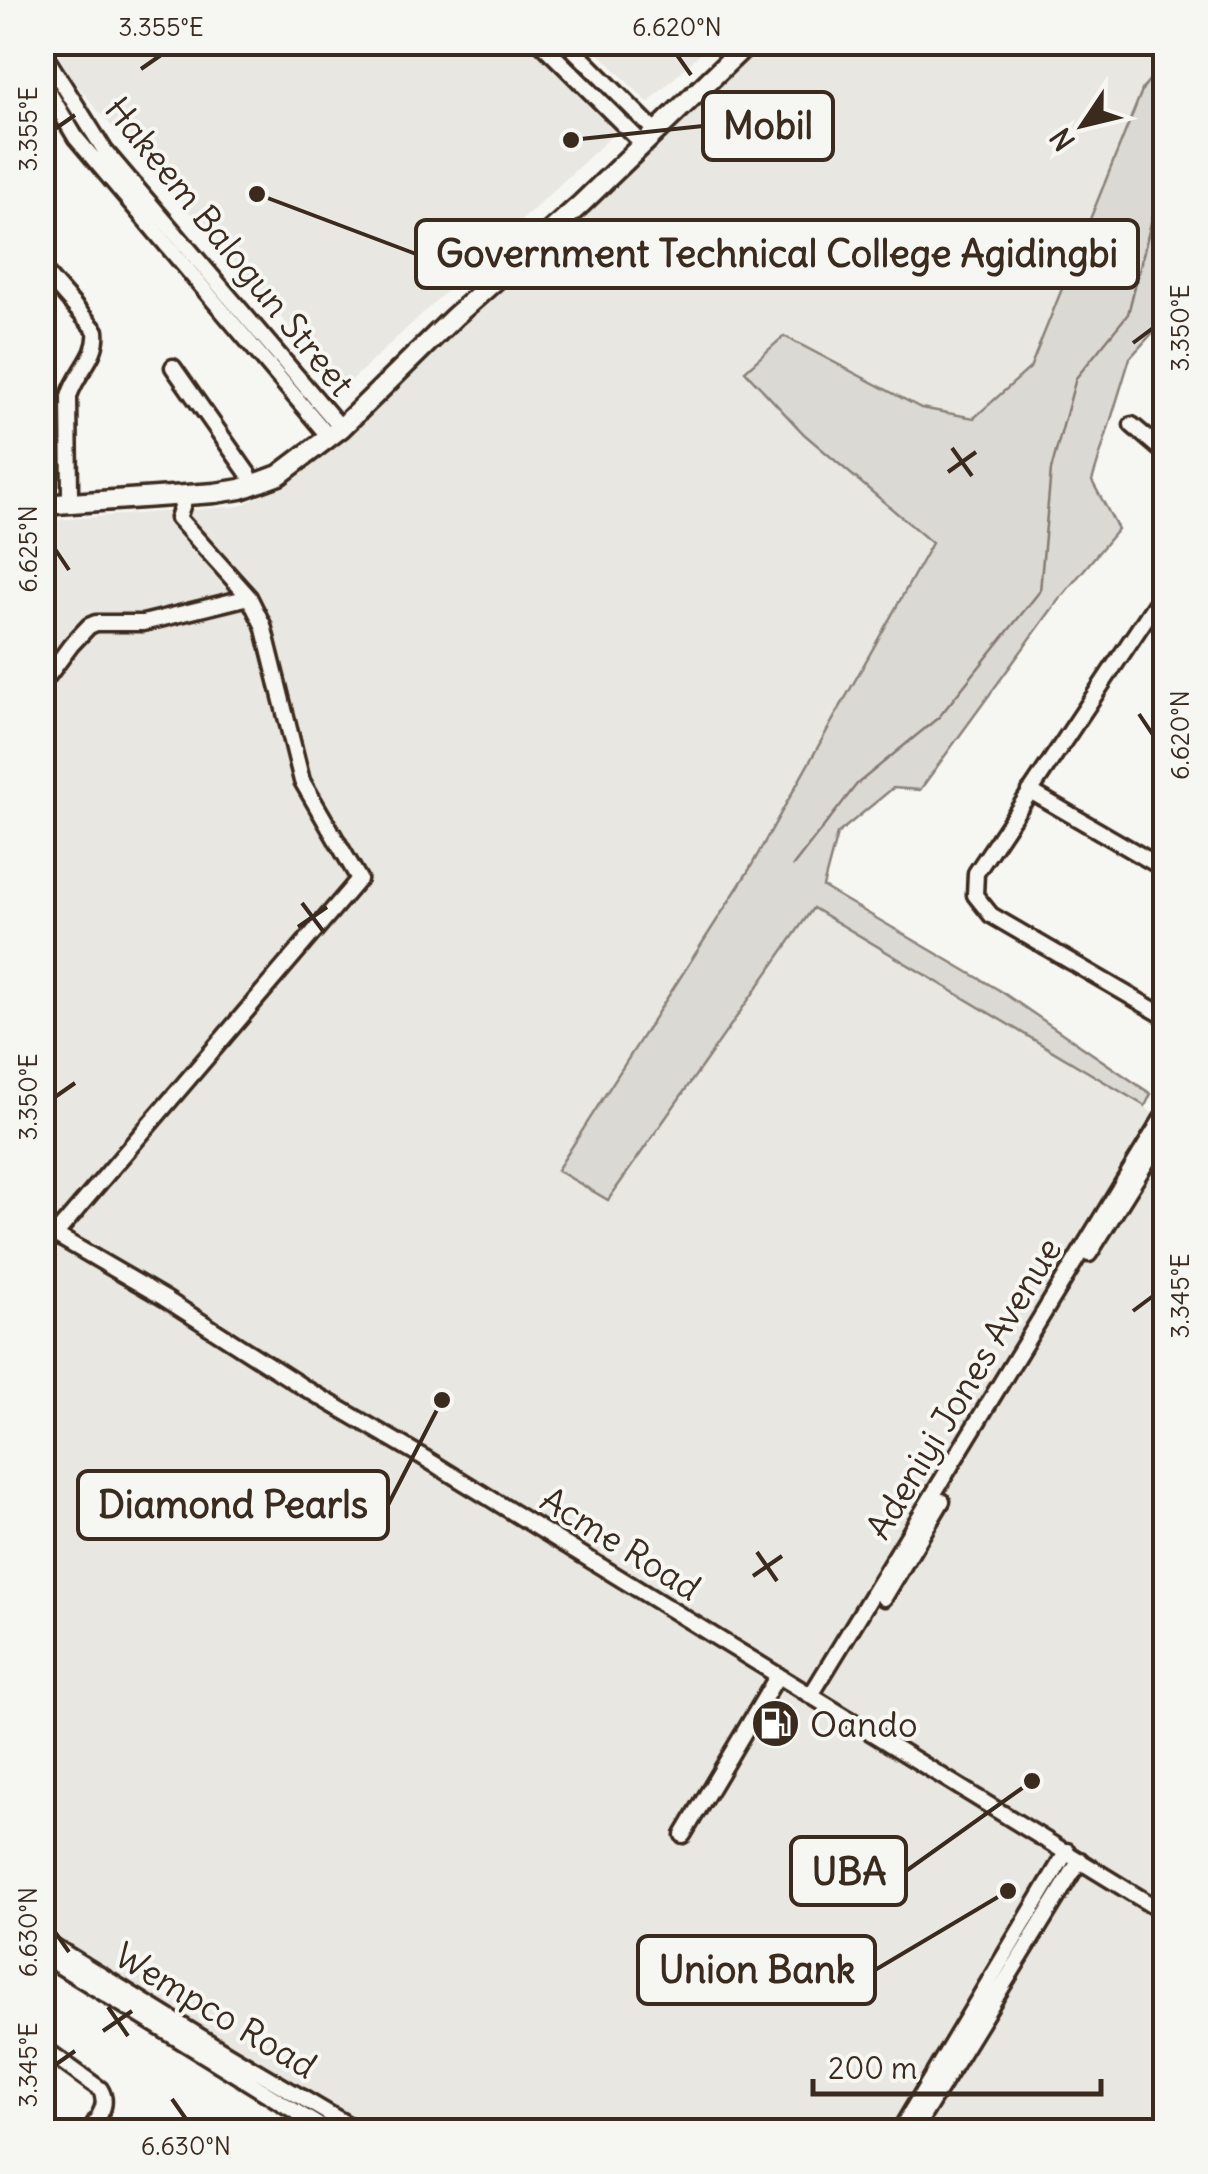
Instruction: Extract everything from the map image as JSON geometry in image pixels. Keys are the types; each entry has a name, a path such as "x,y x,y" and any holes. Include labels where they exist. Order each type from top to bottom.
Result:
{"main road":[{"path":"646,135 735,42"},
{"path":"42,505 186,495 241,489 268,481 454,317 748,42"},
{"path":"42,496 196,484 248,475 332,428"}],"street":[{"path":"540,42 594,97 646,135"},
{"path":"566,42 607,84 646,135"},
{"name":"Hakeem Balogun Street","path":"42,51 105,151 230,308"},
{"name":"Hakeem Balogun Street","path":"42,81 76,138 332,428"},
{"path":"594,97 607,84"},
{"path":"42,269 96,331 94,351 72,385 69,397 70,495"},
{"path":"173,367 248,475"},
{"path":"1132,425 1166,454"},
{"path":"49,1231 359,879 302,780 263,625 249,597 180,523 178,512 186,495"},
{"path":"1166,588 976,873 974,895 980,906 1166,1017"},
{"path":"42,684 71,645 96,623 142,623 249,597"},
{"path":"1030,791 1166,870"},
{"name":"Adeniyi Jones Avenue","path":"816,1698 1166,1112"},
{"name":"Adeniyi Jones Avenue","path":"816,1698 1166,1132"},
{"name":"Acme Road","path":"49,1231 211,1326 303,1387 440,1467 1166,1914"},
{"path":"683,1835 778,1675"},
{"path":"913,2132 1074,1856"},
{"name":"Wempco Road","path":"42,1939 360,2132"},
{"name":"Wempco Road","path":"42,1955 329,2132"},
{"path":"899,2132 1009,1963"},
{"path":"42,2047 100,2089 106,2098 89,2132"}],"shaded area":[{"path":"52,43 534,43 619,129 341,390 248,277 98,111 70,76"},
{"path":"589,43 711,43 648,103"},
{"path":"760,43 1165,43 1165,60 1143,88 1030,368 974,418 921,408 784,336 746,371 804,434 932,542 749,870 557,1169 609,1200 813,908 1145,1106 1165,1126 1165,2131 372,2131 43,1927 42,521 240,506 274,490 323,452"},
{"path":"1165,60 1165,319 1130,358 1092,481 1118,529 1057,602 920,790 893,788 837,834 823,887 999,990 1151,1094 1145,1106 813,908 608,1200 557,1170 749,870 932,543 804,434 745,371 784,336 921,408 974,418 1030,368 1143,88"},
{"path":"42,360 52,371 63,479 43,480"}],"waterway":[{"path":"793,866 857,784 939,717 1040,591 1051,470 1076,378 1128,314 1155,207 1166,180"}],"place":[{"name":"Mobil","path":"571,140"},
{"name":"Government Technical College Agidingbi","path":"257,194"},
{"name":"Diamond Pearls","path":"442,1400"},
{"name":"Oando","path":"775,1724"},
{"name":"UBA","path":"1032,1781"},
{"name":"Union Bank","path":"1008,1891"}]}
